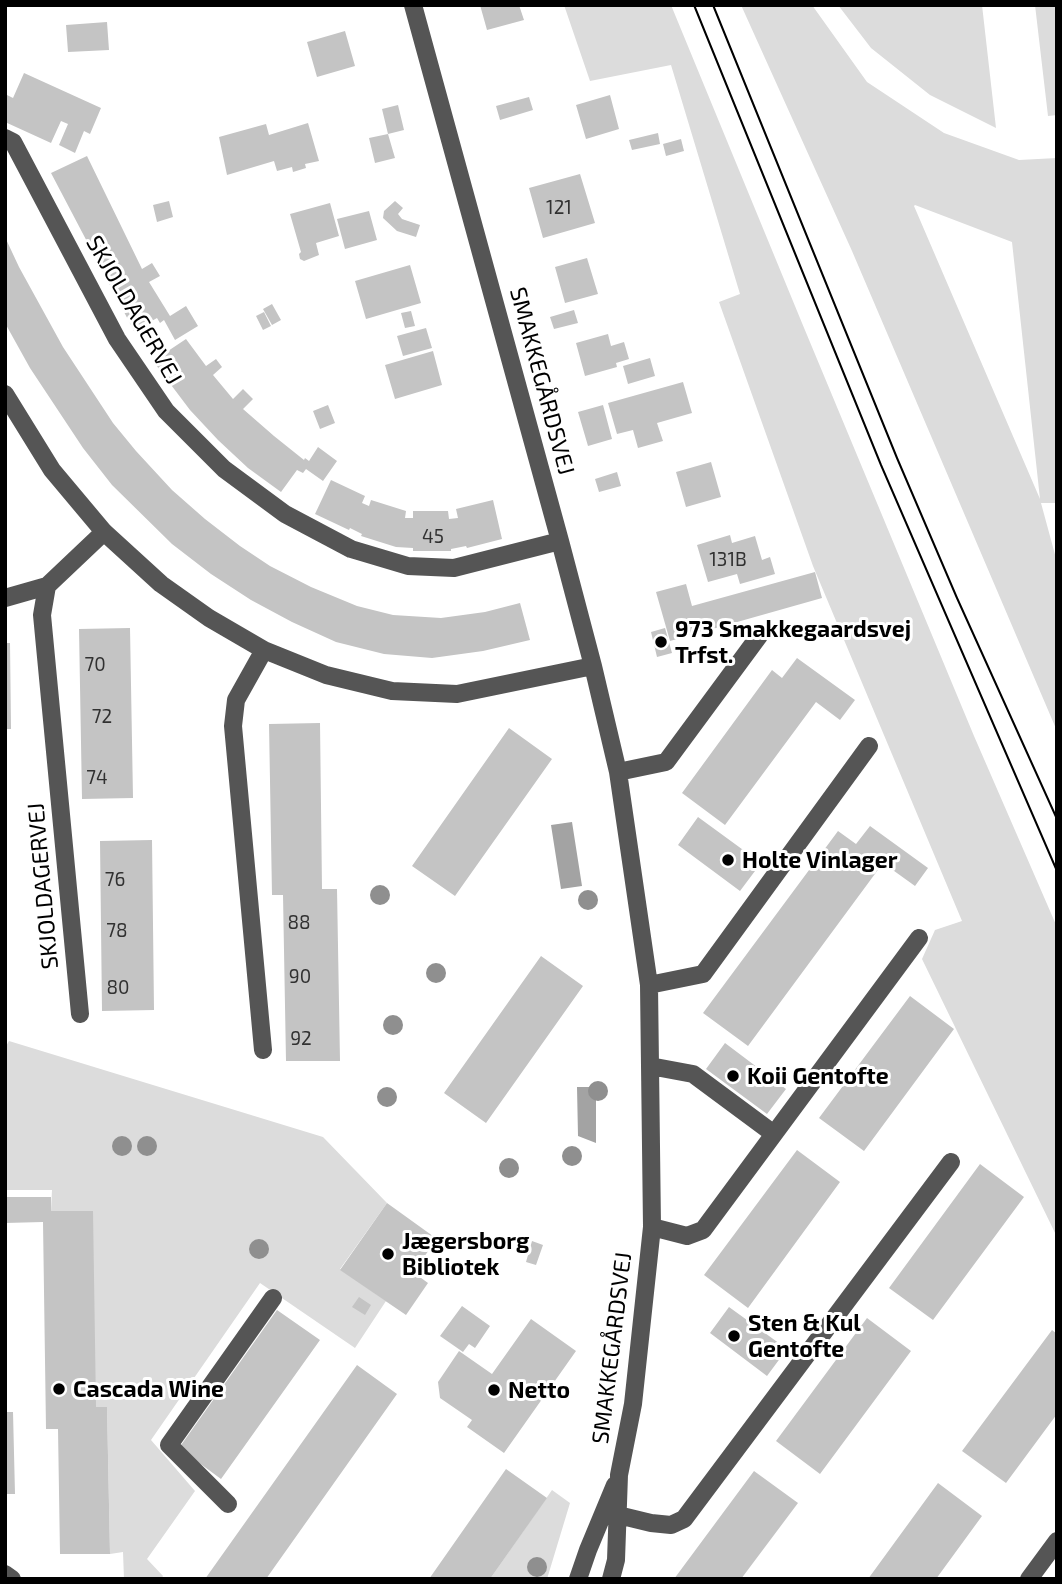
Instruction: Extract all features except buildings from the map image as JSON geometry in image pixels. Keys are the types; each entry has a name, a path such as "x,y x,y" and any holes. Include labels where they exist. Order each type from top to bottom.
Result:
{"street":[{"name":"SMAKKEGÅRDSVEJ","path":"413,5 593,666 618,772 649,985 652,1227 633,1404 620,1475 616,1560 611,1579"},
{"name":"SKJOLDAGERVEJ","path":"5,138 13,142 117,338 166,411 224,469 285,514 351,549 408,566 454,568 560,541"},
{"path":"5,394 52,470 104,532 161,584 209,618 264,650 326,675 392,691 457,694 593,666"},
{"path":"5,598 47,586 104,532"},
{"name":"SKJOLDAGERVEJ","path":"47,586 43,615 80,1013"},
{"path":"618,772 666,762 759,636"},
{"path":"263,1049 233,726 236,700 264,650"},
{"path":"649,985 704,974 869,746"},
{"name":"SMAKKEGÅRDSVEJ","path":"652,1227 687,1236 704,1230 919,938"},
{"path":"650,1066 693,1074 774,1134"},
{"path":"618,1515 671,1525 684,1519 951,1162"},
{"path":"228,1504 169,1445 273,1298"},
{"name":"SMAKKEGÅRDSVEJ","path":"578,1579 620,1475"},
{"path":"1029,1579 1057,1541"},
{"path":"5,1574 12,1579"}],"shaded area":[{"path":"564,5 671,5 974,736 1057,927 1057,1237 922,959 935,930 962,921 813,566 719,302 740,294 671,65 590,81"},
{"path":"741,5 812,5 867,82 944,133 1019,160 1057,158 1057,503 1041,503 1057,562 1057,731 852,251","holes":["914,206 1012,242 1040,499"]},
{"path":"838,5 982,5 996,128 930,95 871,48"},
{"path":"1035,5 1057,5 1057,115 1048,116"},
{"path":"572,822 582,886 561,889 551,825"},
{"path":"9,1041 323,1137 387,1203 340,1269 386,1301 355,1348 260,1283 151,1440 195,1491 147,1559 163,1576 161,1579 124,1579 123,1552 110,1554 107,1407 96,1407 51,1211 52,1190 5,1190 5,1048"},
{"path":"577,1087 596,1087 596,1143 578,1136"},
{"path":"552,1490 570,1503 547,1579 490,1579"}],"tram line":[{"path":"694,5 881,465 1057,871"},
{"path":"713,5 897,458 1057,819"}],"place":[{"name":"973 Smakkegaardsvej Trfst.","path":"661,642"},
{"name":"Holte Vinlager","path":"728,860"},
{"name":"Koii Gentofte","path":"733,1076"},
{"name":"Jægersborg Bibliotek","path":"388,1254"},
{"name":"Sten & Kul Gentofte","path":"734,1336"},
{"name":"Cascada Wine","path":"59,1389"},
{"name":"Netto","path":"494,1390"}]}
